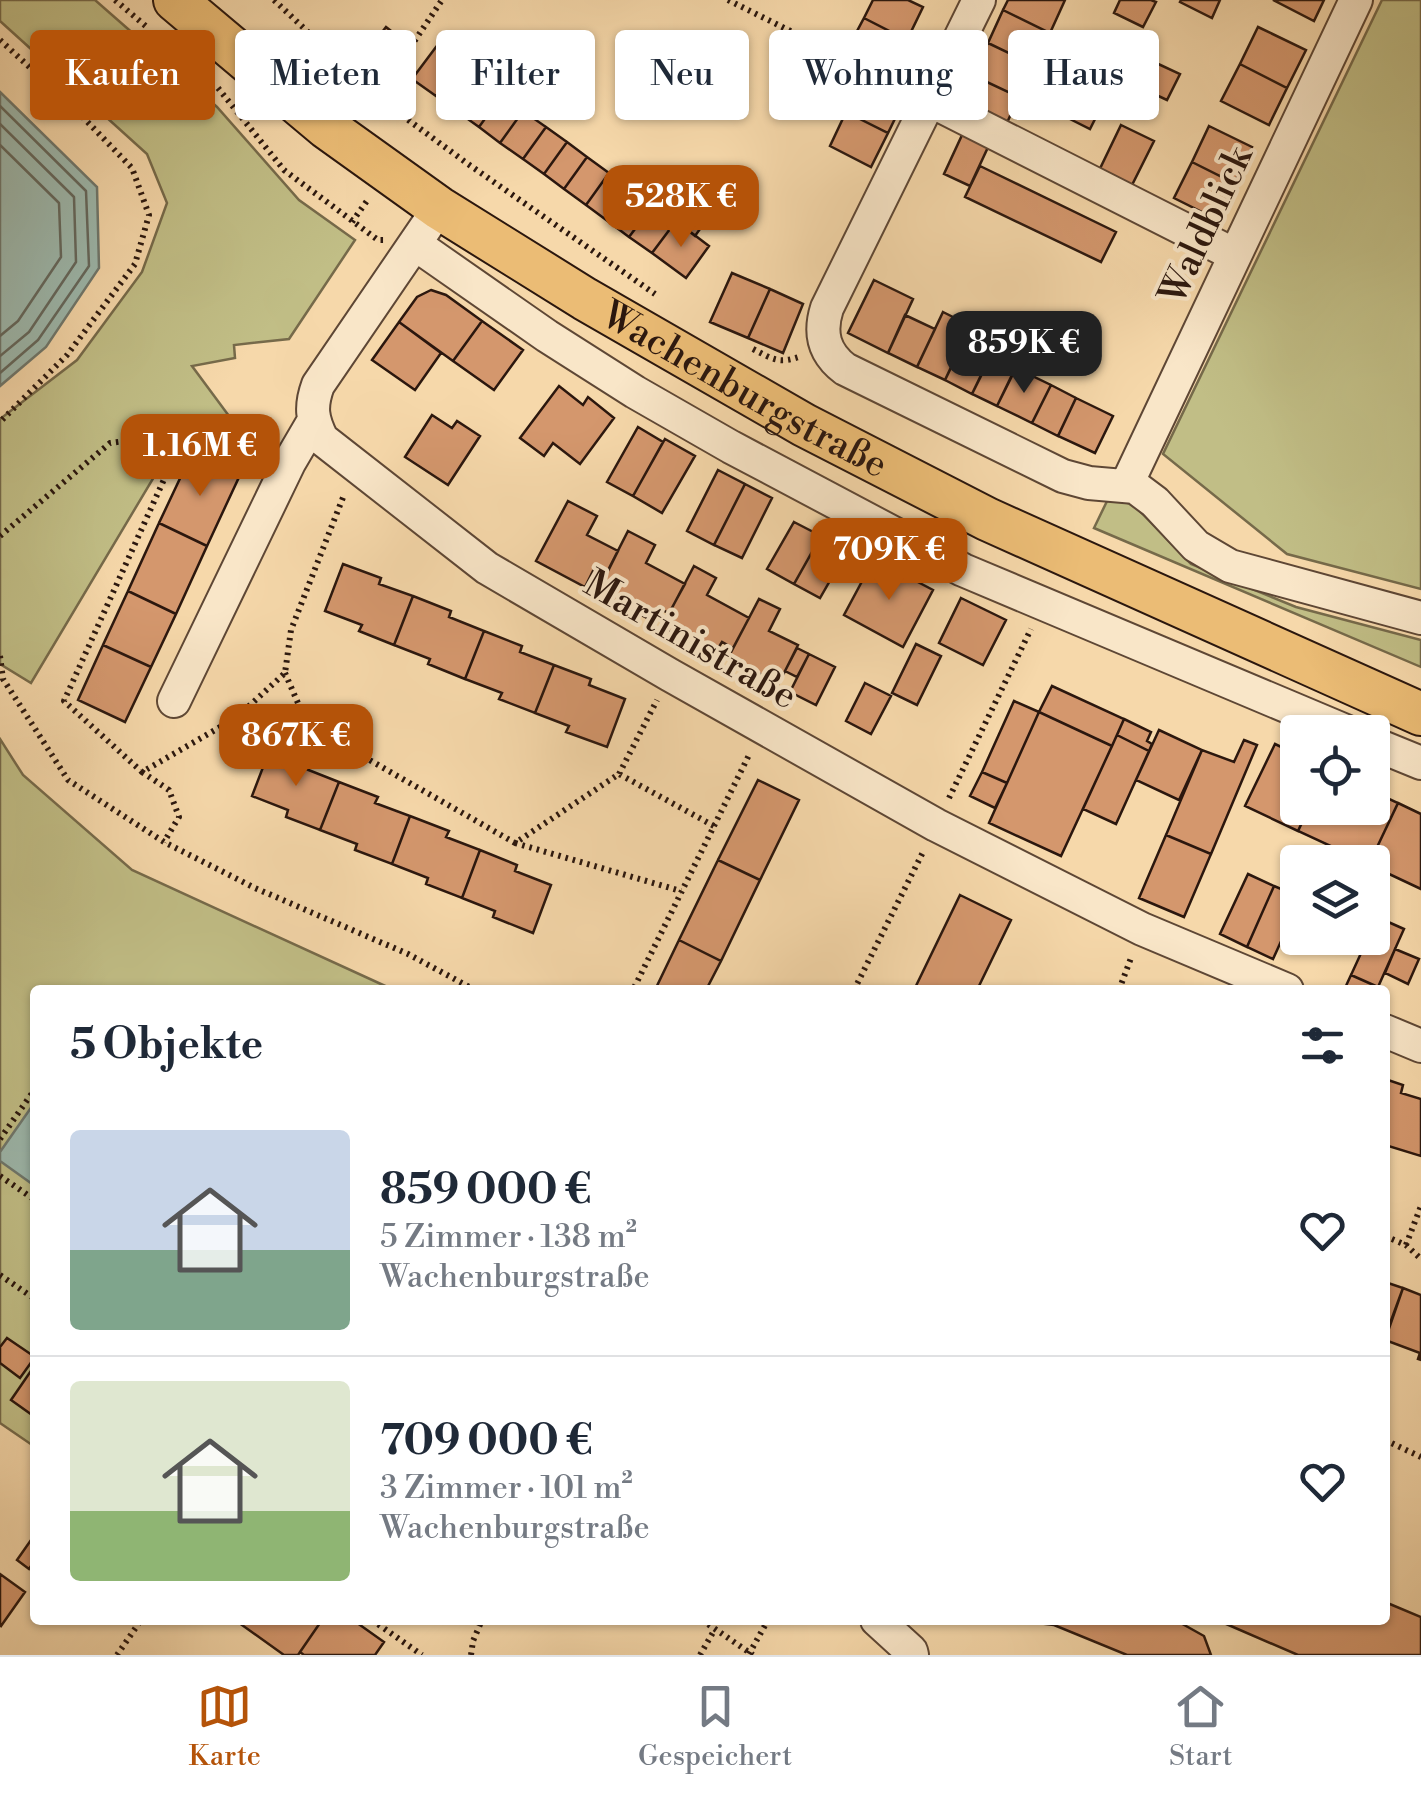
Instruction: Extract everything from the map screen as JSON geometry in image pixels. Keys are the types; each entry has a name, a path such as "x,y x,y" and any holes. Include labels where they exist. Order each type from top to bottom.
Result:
{"main road":[{"name":"Wachenburgstraße","path":"162,15 439,208 585,299 804,425 987,519 1421,714"}],"street":[{"path":"964,30 979,0"},
{"name":"Waldblick","path":"1127,484 1356,0"},
{"path":"826,347 822,331 828,308 921,120"},
{"path":"968,120 1235,255"},
{"path":"174,701 313,422 311,403 318,385 439,208"},
{"name":"Wachenburgstraße","path":"415,244 546,336 635,392 963,570 1308,715"},
{"name":"Wachenburgstraße","path":"826,347 845,369 1063,476 1103,485 1127,484"},
{"name":"Martinistraße","path":"313,422 322,439 487,568 936,825 1142,929 1275,985"},
{"path":"1127,484 1144,491 1196,546 1230,566 1421,618"},
{"path":"963,570 987,519"},
{"path":"1390,750 1421,763"},
{"path":"1390,1033 1421,1046"},
{"path":"882,1625 912,1655"}],"path":[{"path":"115,0 162,15"},
{"path":"274,0 306,30"},
{"path":"416,39 442,0"},
{"path":"728,0 788,30"},
{"path":"0,40 132,168 149,215 135,264 67,355 0,422"},
{"path":"215,84 284,170 378,240 415,244"},
{"path":"408,120 668,302"},
{"path":"748,347 786,362 826,347"},
{"path":"0,536 110,443 184,433 225,436 313,422"},
{"path":"0,656 2,678 68,780 164,842 255,888 408,954 466,985"},
{"path":"285,673 308,726"},
{"path":"515,843 619,774 670,675"},
{"path":"236,718 308,726 515,843 681,891"},
{"path":"635,985 763,727"},
{"path":"142,772 169,790 179,817 164,842"},
{"path":"619,774 714,826"},
{"path":"0,1139 30,1097"},
{"path":"0,1176 30,1197"},
{"path":"1406,1245 1421,1206"},
{"path":"1390,1238 1406,1245 1421,1259"},
{"path":"0,1275 30,1296"},
{"path":"1390,1442 1421,1458"},
{"path":"117,1655 138,1625"},
{"path":"379,1625 422,1655"},
{"path":"472,1655 480,1625"},
{"path":"709,1625 750,1654 765,1625"},
{"path":"700,1655 715,1629"}],"shaded area":[{"path":"0,0 95,0 129,30 30,30 30,48 0,21"},
{"path":"1382,0 1421,0 1421,589 1287,554 1163,454"},
{"path":"215,105 299,200 355,240 289,339 234,345 235,358 192,366 229,416 176,440 31,683 0,664 0,419 77,360 142,272 167,203 147,154 109,120 215,120"},
{"path":"1109,497 1134,505 1191,564 1296,607 1421,640 1421,667 1094,528"},
{"path":"0,739 23,775 132,870 383,985 30,985 30,1444 0,1423"}],"water":[{"path":"0,92 97,187 99,268 46,347 0,386"},
{"path":"30,1109 30,1182 0,1161 0,1152"}],"building":[{"path":"873,0 908,0 923,7 912,30 887,30 864,18"},
{"path":"1008,0 1065,0 1051,30 1003,10"},
{"path":"1120,0 1156,2 1143,27 1114,13"},
{"path":"1181,0 1220,0 1212,18"},
{"path":"1273,0 1324,0 1314,21"},
{"path":"1003,10 1044,30 1008,30 1008,53 988,43"},
{"path":"864,18 887,30 858,30"},
{"path":"1258,27 1306,50 1287,88 1240,64"},
{"path":"988,43 1008,53 1008,92 988,82"},
{"path":"436,47 436,96 416,82 416,74"},
{"path":"1159,64 1180,74 1167,100 1159,96"},
{"path":"1240,64 1287,88 1269,125 1221,101"},
{"path":"988,82 1008,92 1008,120 1004,129 985,120 988,120"},
{"path":"484,120 517,120 500,143 479,127"},
{"path":"517,120 536,120 546,127 523,159 500,143"},
{"path":"842,120 862,120 888,133 871,167 830,146"},
{"path":"862,120 894,120 888,133"},
{"path":"1072,120 1094,120 1090,129"},
{"path":"1121,125 1154,141 1127,195 1095,179"},
{"path":"1209,126 1252,147 1234,183 1192,162"},
{"path":"546,127 567,142 544,174 523,159"},
{"path":"963,133 989,145 970,186 944,174"},
{"path":"567,142 587,157 564,189 544,174"},
{"path":"587,157 609,173 586,205 564,189"},
{"path":"1192,162 1234,183 1216,219 1174,198"},
{"path":"980,166 1116,232 1101,262 965,197"},
{"path":"609,173 632,190 609,222 586,205"},
{"path":"709,174 751,205 734,228 692,198"},
{"path":"632,190 653,205 629,237 609,222"},
{"path":"692,198 712,212 695,236 676,221"},
{"path":"653,205 676,221 652,253 629,237"},
{"path":"676,221 709,246 686,278 652,253"},
{"path":"732,273 770,289 748,338 710,322"},
{"path":"874,280 913,299 888,353 848,333"},
{"path":"770,289 803,304 783,353 748,338"},
{"path":"431,290 446,295 482,321 453,361 399,322 417,297"},
{"path":"943,312 971,326 945,380 917,367"},
{"path":"905,315 935,329 917,367 888,353"},
{"path":"482,321 523,350 494,390 453,361"},
{"path":"399,322 441,353 415,390 372,360"},
{"path":"998,340 1023,352 997,406 972,394"},
{"path":"963,342 991,356 972,394 945,380"},
{"path":"1016,368 1051,385 1032,423 997,406"},
{"path":"1051,385 1076,398 1058,436 1032,423"},
{"path":"559,386 583,405 588,397 614,418 580,464 553,443 544,456 520,438"},
{"path":"1076,398 1113,416 1095,453 1058,436"},
{"path":"432,415 452,428 457,421 480,436 448,485 405,457"},
{"path":"638,427 663,442 633,496 607,482"},
{"path":"665,439 695,456 662,513 633,496"},
{"path":"192,453 240,475 207,546 159,523"},
{"path":"718,470 745,484 714,545 687,531"},
{"path":"745,484 772,498 742,558 714,545"},
{"path":"568,501 597,516 587,535 618,551 605,577 593,571 585,587 536,561"},
{"path":"794,522 821,536 794,584 767,569"},
{"path":"159,523 207,546 176,614 128,591"},
{"path":"628,531 655,545 646,563 685,584 669,613 657,608 651,620 597,592"},
{"path":"821,536 847,551 820,598 794,584"},
{"path":"874,559 933,590 903,647 844,615"},
{"path":"343,564 381,578 379,584 413,596 394,645 359,631 362,625 325,611"},
{"path":"694,566 716,578 707,595 749,618 733,648 722,642 714,655 662,627"},
{"path":"128,591 176,614 151,667 103,645"},
{"path":"413,596 451,611 449,617 484,631 465,679 394,645"},
{"path":"961,598 1006,620 983,665 939,643"},
{"path":"759,599 780,609 769,631 798,645 779,683 728,658"},
{"path":"484,631 522,646 520,652 554,665 535,713 499,699 502,693 465,679"},
{"path":"916,644 941,656 917,705 892,693"},
{"path":"103,645 151,667 125,722 78,700"},
{"path":"797,648 809,654 797,677 785,671"},
{"path":"809,654 835,667 816,705 790,692"},
{"path":"554,665 591,679 589,685 625,699 607,747 566,732 569,726 535,713"},
{"path":"865,683 891,696 871,734 846,721"},
{"path":"1052,686 1124,719 1112,746 1039,712"},
{"path":"1014,701 1039,712 1007,783 982,772"},
{"path":"1039,712 1112,746 1061,856 989,823"},
{"path":"1124,719 1151,732 1147,741 1152,744 1149,751 1117,735"},
{"path":"1159,730 1202,750 1179,800 1136,780"},
{"path":"1117,735 1149,751 1116,824 1083,809"},
{"path":"1244,740 1257,745 1211,854 1166,835 1202,750 1234,762"},
{"path":"1275,744 1280,746 1280,823 1245,806"},
{"path":"270,749 339,782 320,830 286,817 288,810 252,796"},
{"path":"982,772 1007,783 995,808 970,796"},
{"path":"758,780 799,800 760,880 718,860"},
{"path":"339,782 378,797 375,803 410,816 392,864 355,850 357,844 320,830"},
{"path":"1390,799 1398,803 1390,820"},
{"path":"1398,803 1421,814 1421,889 1390,874 1390,845 1378,845"},
{"path":"410,816 449,831 446,837 480,850 462,898 426,884 428,878 392,864"},
{"path":"1301,825 1388,825 1378,845 1328,845 1298,831"},
{"path":"1166,835 1211,854 1184,917 1139,898"},
{"path":"480,850 517,865 515,871 551,885 533,933 493,917 495,911 462,898"},
{"path":"718,860 760,880 721,961 679,940"},
{"path":"1248,874 1274,886 1247,947 1220,934"},
{"path":"1274,886 1280,888 1280,944 1273,959 1247,947"},
{"path":"960,895 1011,920 979,985 916,985"},
{"path":"1390,923 1404,929 1379,985 1351,975 1360,955 1390,955"},
{"path":"679,940 721,961 709,985 657,985"},
{"path":"1395,949 1419,959 1408,984 1385,973"},
{"path":"1351,975 1374,985 1346,985"},
{"path":"1390,1081 1403,1085 1401,1093 1421,1099 1421,1156 1390,1147"},
{"path":"1390,1284 1403,1288 1390,1323"},
{"path":"1403,1288 1421,1295 1421,1360 1420,1353 1390,1342 1390,1326"},
{"path":"7,1338 30,1354 30,1364 20,1378 0,1363 0,1347"},
{"path":"30,1372 30,1413 11,1400"},
{"path":"30,1541 29,1569 17,1560"},
{"path":"0,1574 25,1592 1,1626 0,1625"},
{"path":"1390,1604 1421,1617 1421,1655 1298,1655 1229,1625 1390,1625"},
{"path":"242,1625 319,1625 298,1655 284,1655"},
{"path":"319,1625 360,1625 384,1642 375,1655 300,1652"},
{"path":"1054,1625 1184,1625 1204,1636 1211,1655 1127,1655"}]}
